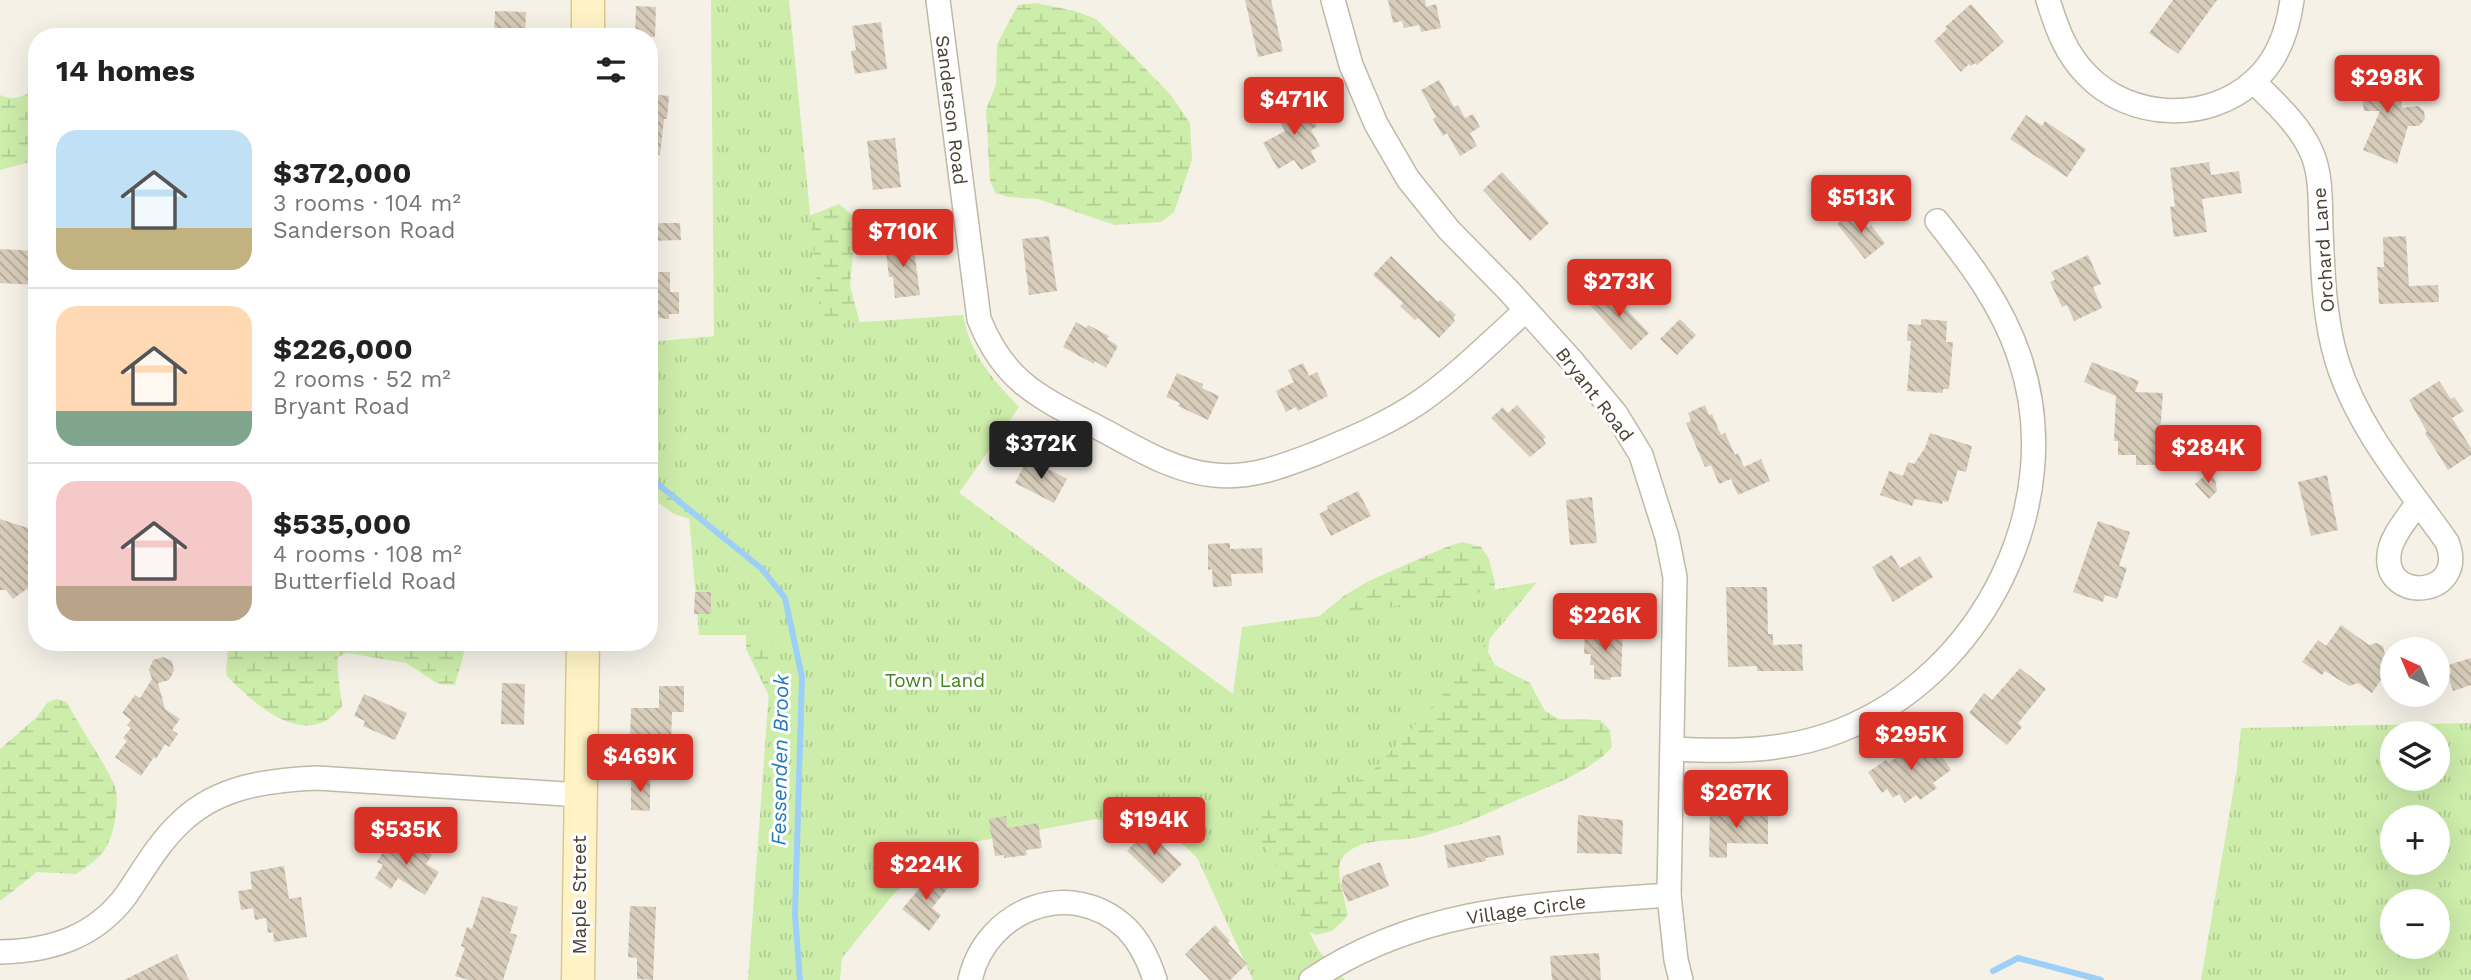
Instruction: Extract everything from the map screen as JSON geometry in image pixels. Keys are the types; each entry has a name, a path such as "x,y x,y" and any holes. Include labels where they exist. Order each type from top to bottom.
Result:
{"main road":[{"path":"588,0 588,28"},
{"name":"Maple Street","path":"578,980 583,651"}],"street":[{"name":"Sanderson Road","path":"938,0 979,319 989,345 1002,365 1051,403 1169,464 1214,475 1259,473 1281,467 1392,419 1444,384 1526,310"},
{"name":"Bryant Road","path":"1334,0 1351,65 1376,124 1408,179 1448,230 1526,310 1616,414 1641,455 1652,486 1675,577 1670,895 1676,960 1681,980"},
{"path":"2048,0 2058,33 2088,77 2134,106 2166,111 2194,109 2221,101 2254,82 2281,43 2292,0"},
{"name":"Orchard Lane","path":"2254,82 2301,134 2312,153 2319,191 2324,293 2337,359 2346,386 2365,424 2418,502"},
{"path":"1672,749 1747,751 1779,748 1840,731 1869,717 1914,688 1945,659 1966,635 2001,582 2024,522 2029,490 2032,434 2028,392 2020,358 1993,299 1976,271 1937,221"},
{"path":"0,953 55,946 91,929 121,902 155,851 182,821 208,802 248,786 277,780 317,778 580,795"},
{"name":"Village Circle","path":"1311,980 1344,961 1397,937 1466,916 1530,904 1670,895"},
{"path":"970,980 982,948 995,931 1011,918 1050,904 1071,903 1091,907 1110,916 1127,929 1144,952 1155,980"}],"green space":[{"name":"Town Land","path":"711,0 789,0 821,325 963,315 977,354 991,376 1019,407 959,493 1233,694 1242,627 1444,599 1537,582 1442,696 1366,778 1247,812 1319,951 1345,980 1253,980 1190,842 1096,819 975,842 896,891 842,958 840,980 748,980 773,635 699,635 687,492 658,488 658,341 714,336"},
{"path":"1036,3 1075,11 1096,19 1170,94 1190,123 1192,160 1174,212 1161,222 1115,225 1038,199 995,193 990,180 986,110 996,84 997,44 1018,5"},
{"path":"28,94 28,162 0,170 0,95 14,98"},
{"name":"Town Land","path":"839,204 852,215 855,231 850,286 864,338 944,493 1251,711 1316,619 1345,595 1371,580 1462,542 1481,547 1489,559 1495,583 1488,653 1495,665 1530,683 1545,711 1559,719 1600,720 1610,730 1612,747 1591,765 1551,786 1467,822 1421,837 1365,844 1348,852 1339,865 1348,916 1332,931 1316,935 1297,927 1213,874 1186,847 1165,832 770,698 746,649 746,579 690,519 674,514 658,502 658,406 673,391 804,218"},
{"path":"227,651 464,651 455,685 438,684 406,663 347,653 338,657 342,706 328,719 313,725 281,719 251,699 226,675"},
{"path":"56,699 67,702 115,786 117,806 112,835 100,856 76,874 37,872 0,901 0,749 37,717 47,703"},
{"path":"2450,723 2471,723 2471,980 2201,980 2237,769 2241,728 2380,725 2380,791 2450,791"}],"building":[{"path":"1245,0 1271,0 1283,51 1258,57"},
{"path":"1388,0 1425,0 1426,7 1436,4 1441,28 1421,32 1419,25 1404,28 1402,21 1393,23"},
{"path":"2173,0 2217,0 2178,54 2149,33"},
{"path":"1971,4 2004,42 1977,65 1969,64 1961,72 1934,41 1947,29 1945,27"},
{"path":"636,6 656,7 655,28 635,28"},
{"path":"495,11 526,12 525,28 494,28"},
{"path":"881,22 887,69 855,74 851,51 856,50 852,26"},
{"path":"2390,69 2393,94 2400,93 2402,108 2418,106 2424,111 2425,119 2419,126 2408,126 2397,164 2363,150 2380,111 2364,111 2360,71"},
{"path":"1439,80 1454,107 1458,105 1465,118 1473,114 1480,127 1470,133 1477,146 1460,156 1447,133 1443,136 1421,90"},
{"path":"658,95 669,96 658,155"},
{"path":"1302,98 1317,126 1311,130 1320,146 1311,151 1316,162 1301,170 1294,160 1278,169 1263,143 1285,131 1275,113"},
{"path":"2026,115 2042,126 2045,121 2086,149 2067,177 2010,139"},
{"path":"895,138 901,187 873,190 867,141"},
{"path":"2209,162 2211,175 2239,171 2242,193 2202,199 2207,232 2174,237 2170,207 2175,206 2170,168"},
{"path":"1502,172 1549,223 1530,241 1483,190"},
{"path":"1854,210 1869,228 1871,225 1885,243 1865,259 1837,224"},
{"path":"658,223 680,223 681,240 658,241"},
{"path":"1049,236 1057,291 1029,295 1022,239"},
{"path":"2406,236 2409,286 2438,285 2439,302 2379,304 2377,267 2384,267 2383,237"},
{"path":"913,241 920,295 895,298 885,244"},
{"path":"0,249 28,251 28,285 0,283"},
{"path":"2088,255 2101,284 2093,287 2102,308 2074,321 2067,305 2062,307 2050,282 2055,280 2051,272"},
{"path":"1391,256 1438,302 1440,300 1456,315 1453,318 1455,321 1439,338 1418,318 1415,320 1400,306 1403,303 1373,275"},
{"path":"658,272 670,272 670,292 679,292 679,314 669,314 669,319 658,318"},
{"path":"1606,288 1649,333 1631,350 1589,304"},
{"path":"1680,319 1696,335 1677,355 1660,339"},
{"path":"1921,319 1947,321 1946,342 1953,342 1949,389 1943,389 1943,393 1907,391 1911,341 1907,341 1908,324 1921,325"},
{"path":"1076,322 1109,336 1107,339 1118,346 1106,368 1063,347"},
{"path":"2092,362 2139,381 2135,392 2163,393 2160,434 2155,434 2156,465 2136,465 2136,455 2118,455 2118,441 2114,441 2116,396 2084,382"},
{"path":"1303,363 1309,376 1317,372 1328,396 1298,411 1296,407 1286,412 1276,391 1294,382 1288,370"},
{"path":"1177,373 1203,384 1202,388 1219,396 1208,420 1178,406 1180,403 1166,397"},
{"path":"2439,381 2451,399 2454,397 2464,411 2452,418 2471,448 2471,455 2448,470 2409,400"},
{"path":"1517,405 1546,437 1543,439 1546,444 1530,457 1491,418 1503,407 1508,413"},
{"path":"1705,405 1721,435 1725,433 1744,467 1761,459 1770,481 1738,495 1731,479 1719,484 1711,465 1705,467 1686,423 1691,421 1688,413"},
{"path":"1930,433 1972,446 1966,472 1958,470 1948,502 1943,501 1942,504 1915,499 1912,506 1880,495 1889,471 1903,476 1908,462 1914,464 1925,448"},
{"path":"1028,458 1067,479 1054,503 1015,483"},
{"path":"2209,472 2215,479 2217,491 2209,499 2195,484"},
{"path":"2327,475 2338,530 2311,536 2298,482"},
{"path":"1358,491 1371,516 1331,536 1319,514 1328,509 1327,506"},
{"path":"1592,497 1597,543 1570,545 1566,500"},
{"path":"0,519 28,528 28,588 13,599 6,590 0,590"},
{"path":"2098,521 2130,532 2119,566 2127,568 2117,599 2105,595 2103,602 2073,592"},
{"path":"1230,543 1230,549 1262,548 1263,573 1231,574 1232,586 1213,587 1212,569 1208,570 1208,544"},
{"path":"1892,555 1900,568 1920,556 1933,577 1893,602 1872,567"},
{"path":"1726,587 1767,587 1768,634 1773,634 1773,645 1802,644 1803,671 1757,671 1757,666 1728,667"},
{"path":"695,592 711,592 711,614 694,614"},
{"path":"2341,625 2369,645 2380,645 2380,681 2372,693 2358,683 2349,686 2325,671 2322,675 2302,662 2318,640 2326,646"},
{"path":"1585,630 1623,631 1621,677 1611,677 1610,680 1594,679 1594,665 1590,665 1591,654 1584,654"},
{"path":"163,657 172,661 174,671 169,680 158,683 165,709 180,719 172,730 178,734 169,747 165,744 141,776 115,757 127,741 123,738 131,728 127,725 131,720 122,713 135,695 140,698 152,679 149,670 153,660"},
{"path":"2471,658 2471,685 2453,691 2450,664"},
{"path":"2020,668 2046,689 2018,723 2022,727 2007,745 1969,713 1984,693 1992,700"},
{"path":"502,683 525,684 524,725 501,724"},
{"path":"659,686 684,686 684,712 672,712 671,745 630,745 631,708 659,708"},
{"path":"364,694 407,713 395,740 363,726 365,721 354,716"},
{"path":"1929,738 1951,770 1933,783 1937,788 1920,800 1916,795 1905,803 1899,794 1893,798 1887,789 1882,793 1868,772"},
{"path":"631,777 650,778 650,811 631,810"},
{"path":"1710,809 1757,810 1756,814 1768,814 1768,844 1727,843 1727,858 1709,857"},
{"path":"1578,815 1623,820 1622,854 1577,853"},
{"path":"1006,816 1007,828 1038,823 1042,848 1026,850 1027,855 1004,858 1004,855 995,856 989,819"},
{"path":"1146,830 1182,864 1162,884 1127,851"},
{"path":"1500,835 1504,855 1448,868 1444,845"},
{"path":"392,837 416,852 419,847 432,855 426,864 439,872 425,895 398,878 391,889 375,878 383,865 377,862"},
{"path":"1380,862 1389,886 1348,902 1341,886 1343,876"},
{"path":"284,866 289,899 301,897 307,937 274,942 273,932 268,933 266,918 255,920 253,908 241,910 238,891 252,889 250,872"},
{"path":"929,872 948,888 932,908 941,915 929,931 902,909 920,888 917,886"},
{"path":"482,896 518,907 510,933 517,935 503,980 469,980 455,976 465,948 461,946 467,927 472,929"},
{"path":"630,906 656,907 653,980 637,979 637,958 628,957"},
{"path":"1215,925 1247,964 1230,980 1210,980 1185,954"},
{"path":"1599,953 1601,980 1552,980 1550,956"},
{"path":"177,954 189,980 124,980"}],"waterway":[{"name":"Fessenden Brook","path":"658,484 762,569 785,598 802,677 795,915 800,980"},
{"path":"1993,971 2018,958 2101,980"}]}
